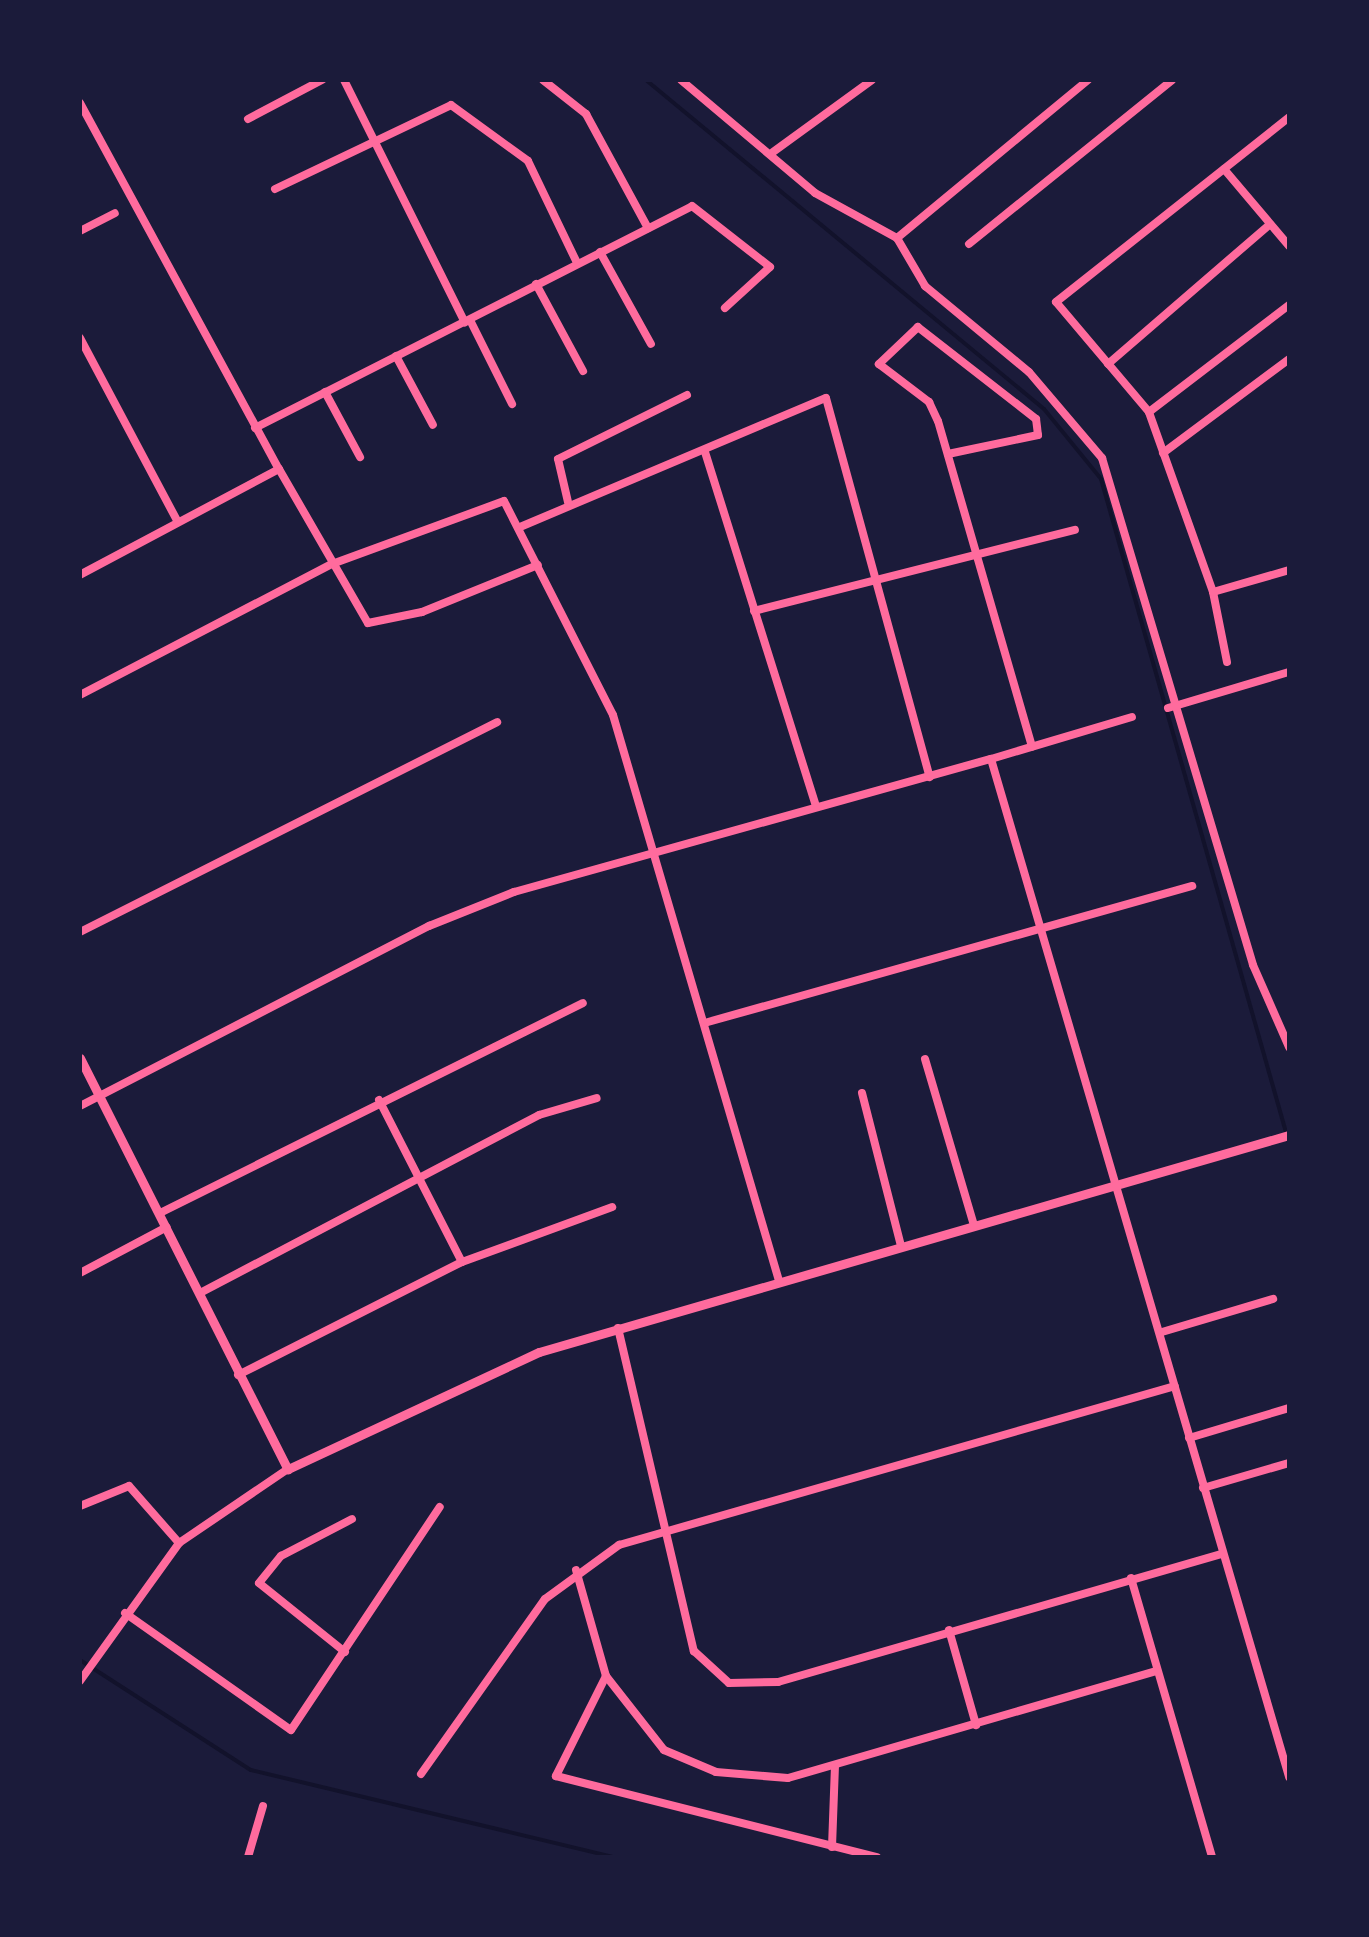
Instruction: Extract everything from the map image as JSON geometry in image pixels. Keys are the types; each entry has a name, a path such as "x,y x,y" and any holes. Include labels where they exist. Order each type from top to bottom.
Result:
{"street":[{"path":"248,119 322,80"},
{"path":"344,80 512,404"},
{"path":"544,80 586,114 648,228"},
{"path":"681,80 847,216 898,238 925,286 1029,372 1102,458 1172,707 1253,965 1289,1047"},
{"path":"773,152 872,80"},
{"path":"898,238 1088,80"},
{"path":"970,244 1172,80"},
{"path":"80,103 360,618 379,624 538,565"},
{"path":"275,189 451,105 528,161 578,262"},
{"path":"1227,662 1213,592 1149,412 1056,302 1289,117"},
{"path":"1224,169 1289,246"},
{"path":"255,428 468,322 578,262 700,208 762,258 766,276 725,308"},
{"path":"80,231 115,213"},
{"path":"1108,364 1270,224"},
{"path":"600,252 651,344"},
{"path":"536,284 583,371"},
{"path":"1149,412 1289,304"},
{"path":"948,454 1038,435 1036,419 918,327 880,364 929,402 981,558 1032,747"},
{"path":"80,338 178,522"},
{"path":"396,356 433,425"},
{"path":"1164,452 1289,359"},
{"path":"325,392 360,457"},
{"path":"568,502 558,460 687,396"},
{"path":"520,527 568,502 704,452 826,398 930,777"},
{"path":"704,452 816,806"},
{"path":"81,572 279,469"},
{"path":"80,695 332,564 495,498 520,527 613,715 708,1022 779,1281"},
{"path":"754,611 981,558 1075,530"},
{"path":"1213,592 1289,570"},
{"path":"1172,707 1289,672"},
{"path":"80,1106 429,926 653,854 1132,716"},
{"path":"80,932 497,722"},
{"path":"992,759 1119,1183 1221,1554 1289,1777"},
{"path":"708,1022 1192,886"},
{"path":"160,1213 379,1100 583,1003"},
{"path":"80,1058 288,1470"},
{"path":"925,1059 974,1225"},
{"path":"862,1092 901,1246"},
{"path":"200,1293 539,1115 597,1098"},
{"path":"379,1100 462,1262"},
{"path":"80,1681 178,1543 288,1470 508,1365 618,1327 1289,1136"},
{"path":"238,1375 462,1262 612,1207"},
{"path":"80,1273 168,1227"},
{"path":"1162,1332 1273,1299"},
{"path":"618,1327 661,1530 694,1651 729,1683 778,1682 1221,1554"},
{"path":"421,1774 516,1636 576,1570 661,1530 1175,1386"},
{"path":"1189,1438 1289,1408"},
{"path":"1203,1488 1289,1463"},
{"path":"80,1506 129,1486 178,1543"},
{"path":"125,1613 284,1731 297,1727 440,1506"},
{"path":"346,1652 259,1583 282,1556 352,1518"},
{"path":"576,1570 606,1676 642,1731 687,1762 748,1778 835,1767 1157,1671"},
{"path":"1132,1578 1212,1857"},
{"path":"948,1630 976,1725"},
{"path":"606,1676 555,1766 564,1782 876,1857"},
{"path":"832,1847 835,1767"},
{"path":"248,1857 263,1806"}],"waterway":[{"path":"646,80 1044,409 1101,479 1289,1143"},
{"path":"80,1660 251,1770 612,1857"}]}
